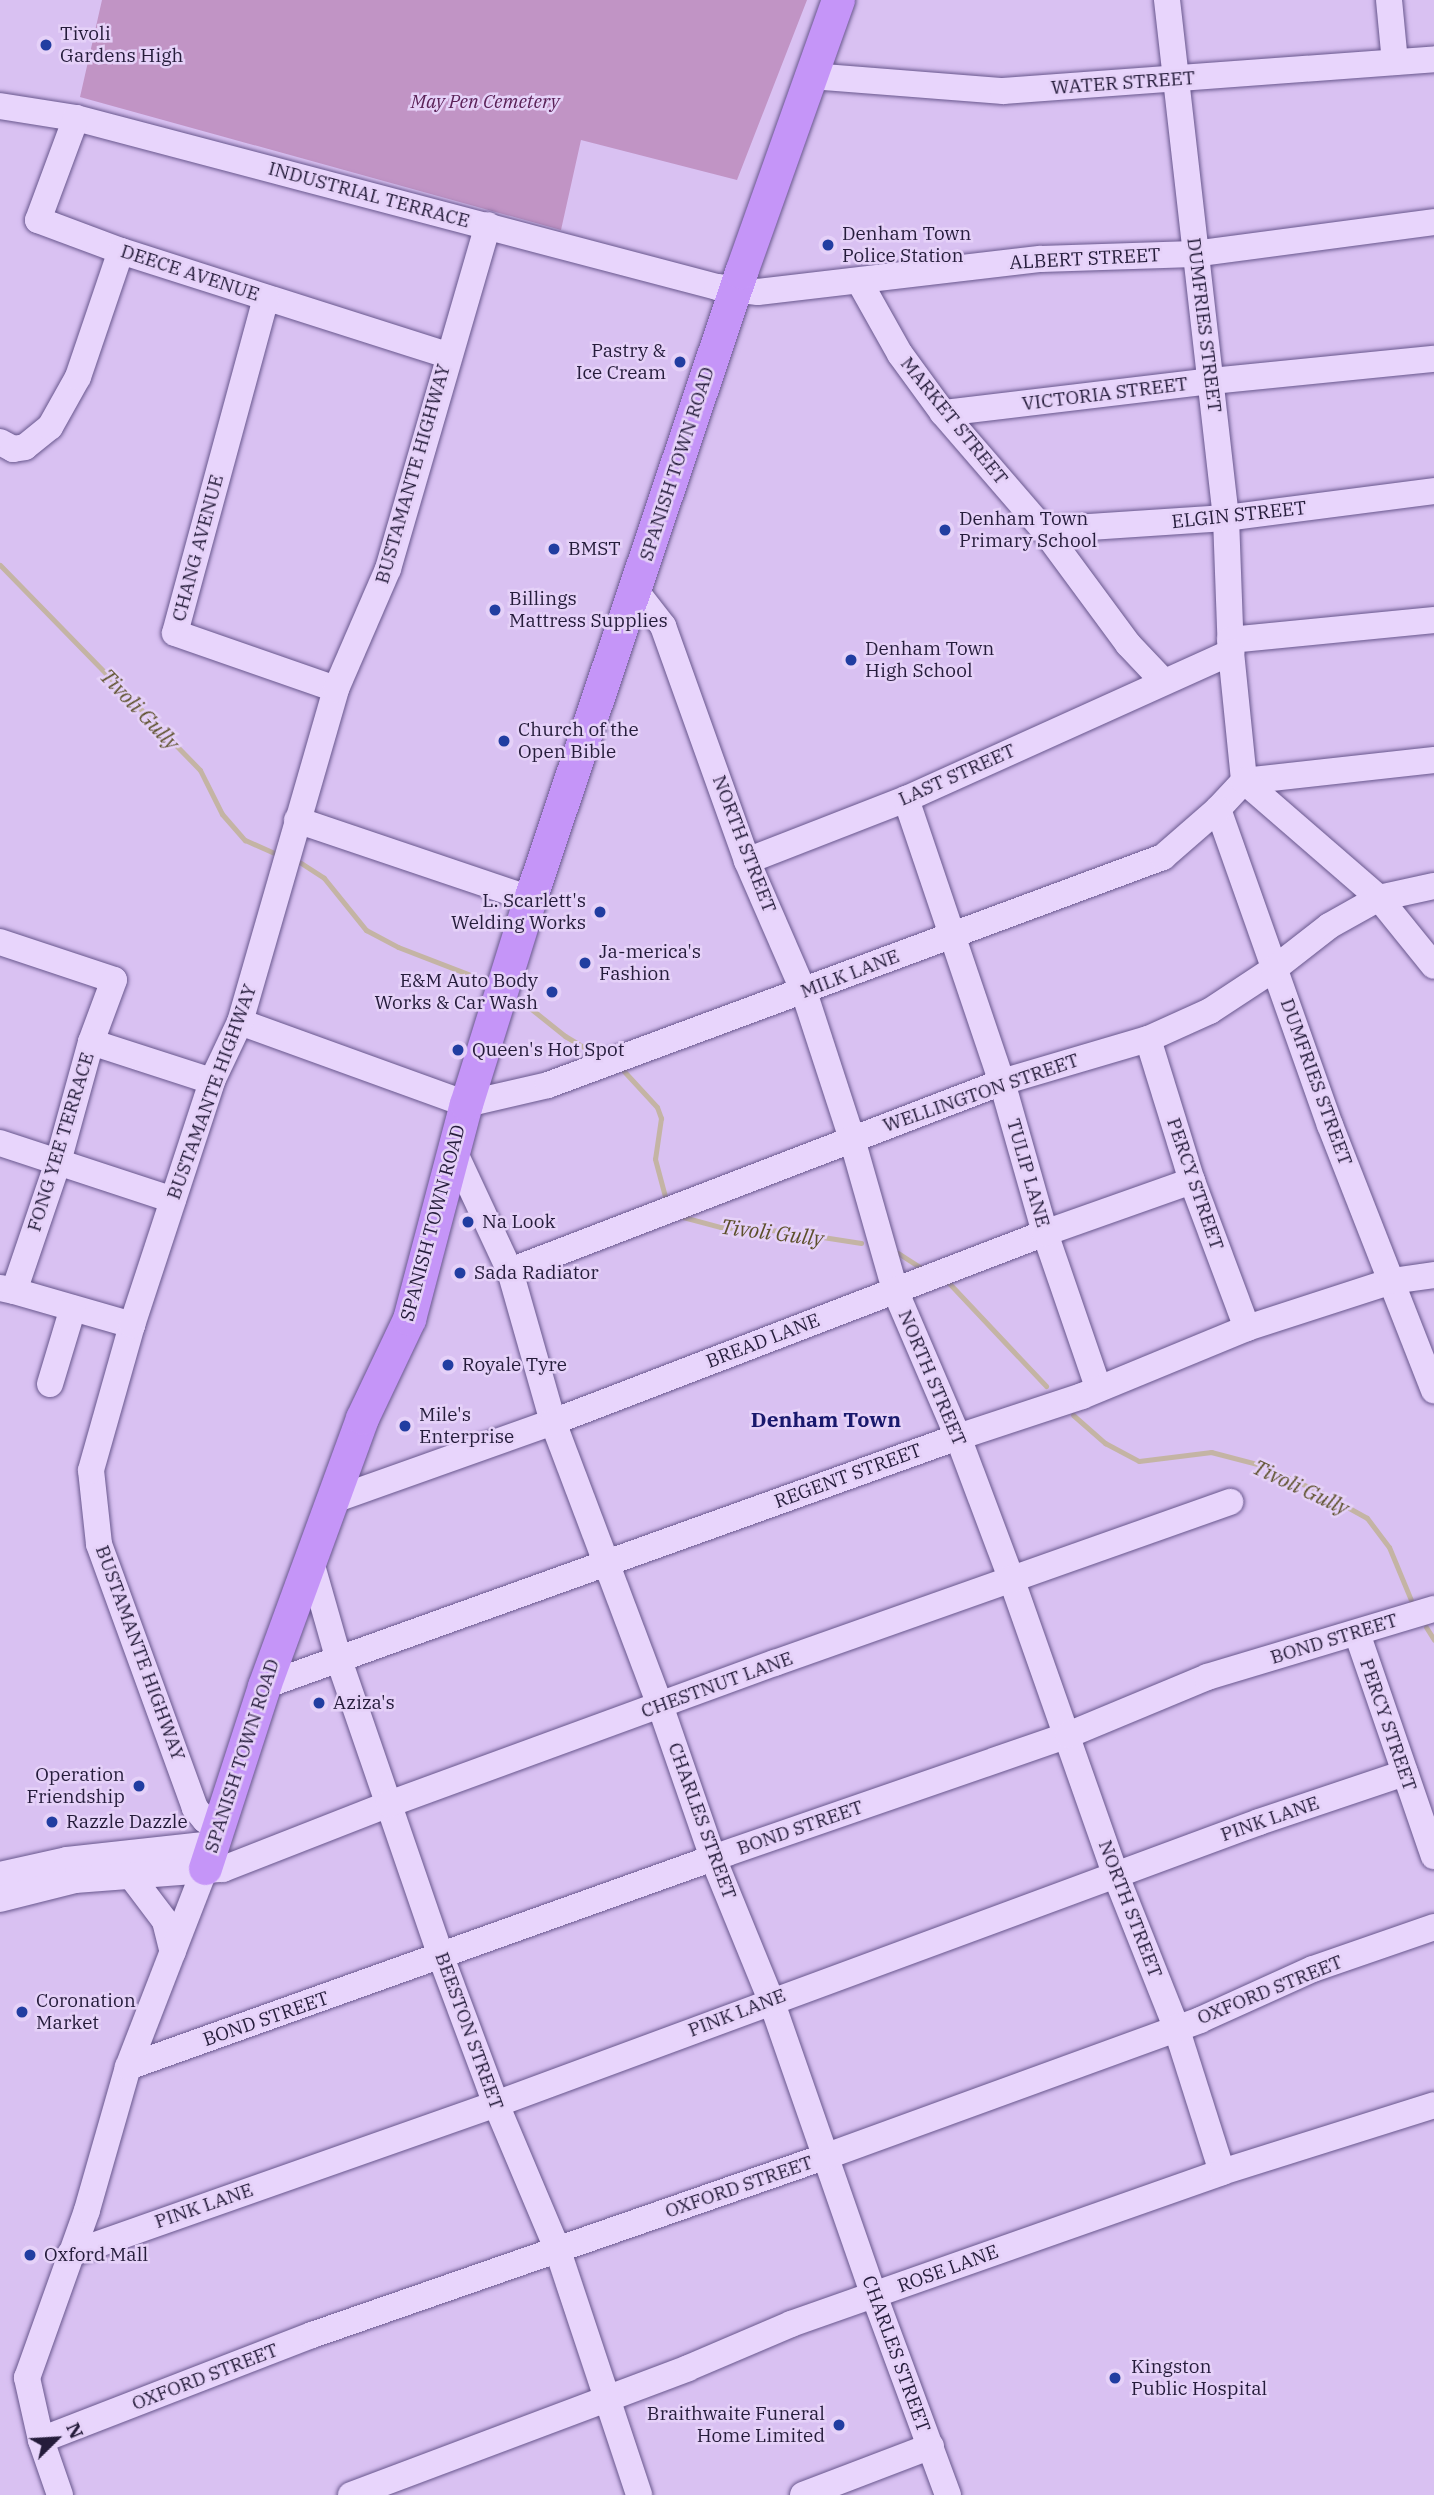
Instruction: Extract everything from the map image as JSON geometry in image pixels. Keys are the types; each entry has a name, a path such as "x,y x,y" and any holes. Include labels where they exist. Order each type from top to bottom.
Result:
{"main road":[{"name":"SPANISH TOWN ROAD","path":"212,1847 264,1686 362,1418 409,1319 453,1149 530,899 736,289 838,0"}],"street":[{"name":"DUMFRIES STREET","path":"1167,0 1226,519 1231,646"},
{"path":"1389,0 1395,62"},
{"name":"WATER STREET","path":"811,76 1003,91 1434,59"},
{"name":"INDUSTRIAL TERRACE","path":"0,106 76,118 717,287 736,289"},
{"name":"DEECE AVENUE","path":"76,118 38,220 121,251 447,355"},
{"name":"ALBERT STREET","path":"736,289 758,292 1041,259 1194,254 1434,222"},
{"name":"BUSTAMANTE HIGHWAY","path":"212,1847 205,1820 195,1808 99,1544 91,1470 132,1325 212,1081 240,1022 336,689 388,569 447,355 488,225"},
{"path":"0,442 13,449 25,447 50,427 78,377 121,251"},
{"name":"MARKET STREET","path":"859,281 900,354 943,413 1044,530 1128,644 1163,681"},
{"name":"CHANG AVENUE","path":"266,298 175,632 336,689"},
{"name":"VICTORIA STREET","path":"943,413 1212,381 1434,359"},
{"name":"ELGIN STREET","path":"1044,530 1226,519 1434,491"},
{"name":"NORTH STREET","path":"635,590 663,625 747,861 804,992 852,1139 895,1290 958,1437 1011,1578 1116,1876 1176,2027 1222,2172"},
{"path":"1163,681 1231,646 1434,620"},
{"path":"1231,646 1244,781 1379,898 1434,966"},
{"name":"LAST STREET","path":"747,861 906,799 1163,681"},
{"path":"1218,810 1244,781 1434,760"},
{"name":"TULIP LANE","path":"906,799 950,936 1002,1082 1045,1233 1098,1387"},
{"name":"DUMFRIES STREET","path":"1218,810 1330,1125 1434,1390"},
{"name":"MILK LANE","path":"466,1104 548,1085 1163,857 1218,810"},
{"path":"297,820 530,899"},
{"name":"WELLINGTON STREET","path":"510,1271 1002,1082 1148,1039 1210,1010 1274,969 1329,926 1379,898 1434,886"},
{"name":"FONG YEE TERRACE","path":"0,943 114,981 91,1042 58,1162 7,1289"},
{"path":"240,1022 466,1104"},
{"name":"PERCY STREET","path":"1148,1039 1192,1181 1247,1328"},
{"path":"91,1042 212,1081"},
{"path":"0,1143 173,1200"},
{"name":"CHARLES STREET","path":"453,1149 510,1271 553,1422 608,1563 713,1857 771,2000 874,2295 948,2495"},
{"name":"BREAD LANE","path":"334,1500 553,1422 1045,1233 1192,1181"},
{"name":"REGENT STREET","path":"264,1686 958,1437 1082,1396 1098,1387 1247,1328 1392,1281 1434,1275"},
{"path":"7,1289 132,1325"},
{"path":"50,1384 73,1308"},
{"name":"CHESTNUT LANE","path":"212,1847 223,1869 389,1804 1011,1578 1230,1502"},
{"name":"BEESTON STREET","path":"311,1562 339,1660 441,1957 496,2104 558,2251 639,2495"},
{"name":"BOND STREET","path":"128,2067 441,1957 713,1857 1068,1735 1207,1677 1434,1609"},
{"name":"PERCY STREET","path":"1357,1633 1434,1856"},
{"name":"PINK LANE","path":"70,2254 496,2104 771,2000 1259,1822 1405,1773"},
{"path":"0,1875 67,1860 212,1847"},
{"path":"0,1899 52,1884 131,1876 212,1847"},
{"name":"SPANISH TOWN ROAD","path":"60,2495 41,2440 27,2378 88,2210 128,2067 212,1847"},
{"path":"131,1876 165,1922 173,1952"},
{"name":"OXFORD STREET","path":"41,2440 312,2335 827,2157 1200,2020 1313,1969 1434,1927"},
{"name":"ROSE LANE","path":"351,2495 874,2295 1222,2172 1434,2105"},
{"path":"803,2495 931,2446"}],"green space":[{"name":"May Pen Cemetery","path":"102,0 807,0 737,180 581,140 561,230 80,97"}],"waterway":[{"name":"Tivoli Gully","path":"0,565 200,770 222,814 245,840 274,853"},
{"name":"Tivoli Gully","path":"301,863 324,878 366,930 398,947 486,981"},
{"name":"Tivoli Gully","path":"520,1000 565,1036 592,1052"},
{"name":"Tivoli Gully","path":"621,1068 657,1107 661,1118 655,1159 666,1200"},
{"name":"Tivoli Gully","path":"683,1217 721,1227 784,1231 861,1243"},
{"name":"Tivoli Gully","path":"898,1253 924,1270"},
{"name":"Tivoli Gully","path":"948,1282 1046,1386"},
{"name":"Tivoli Gully","path":"1073,1415 1105,1443 1139,1461 1211,1452 1261,1465 1322,1493 1367,1518 1389,1547 1411,1600"},
{"name":"Tivoli Gully","path":"1426,1627 1434,1640"}],"place":[{"name":"Tivoli Gardens High","path":"46,45"},
{"name":"Denham Town Police Station","path":"828,245"},
{"name":"Pastry & Ice Cream","path":"680,362"},
{"name":"Denham Town Primary School","path":"945,530"},
{"name":"BMST","path":"554,549"},
{"name":"Billings Mattress Supplies","path":"495,610"},
{"name":"Denham Town High School","path":"851,660"},
{"name":"Church of the Open Bible","path":"504,741"},
{"name":"L. Scarlett's Welding Works","path":"600,912"},
{"name":"Ja-merica's Fashion","path":"585,963"},
{"name":"E&M Auto Body Works & Car Wash","path":"552,992"},
{"name":"Queen's Hot Spot","path":"458,1050"},
{"name":"Na Look","path":"468,1222"},
{"name":"Sada Radiator","path":"460,1273"},
{"name":"Royale Tyre","path":"448,1365"},
{"name":"Mile's Enterprise","path":"405,1426"},
{"name":"Aziza's","path":"319,1703"},
{"name":"Operation Friendship","path":"139,1786"},
{"name":"Razzle Dazzle","path":"52,1822"},
{"name":"Coronation Market","path":"22,2012"},
{"name":"Oxford Mall","path":"30,2255"},
{"name":"Kingston Public Hospital","path":"1115,2378"},
{"name":"Braithwaite Funeral Home Limited","path":"839,2425"}],"district":[{"name":"Denham Town","path":"826,1419"}]}
